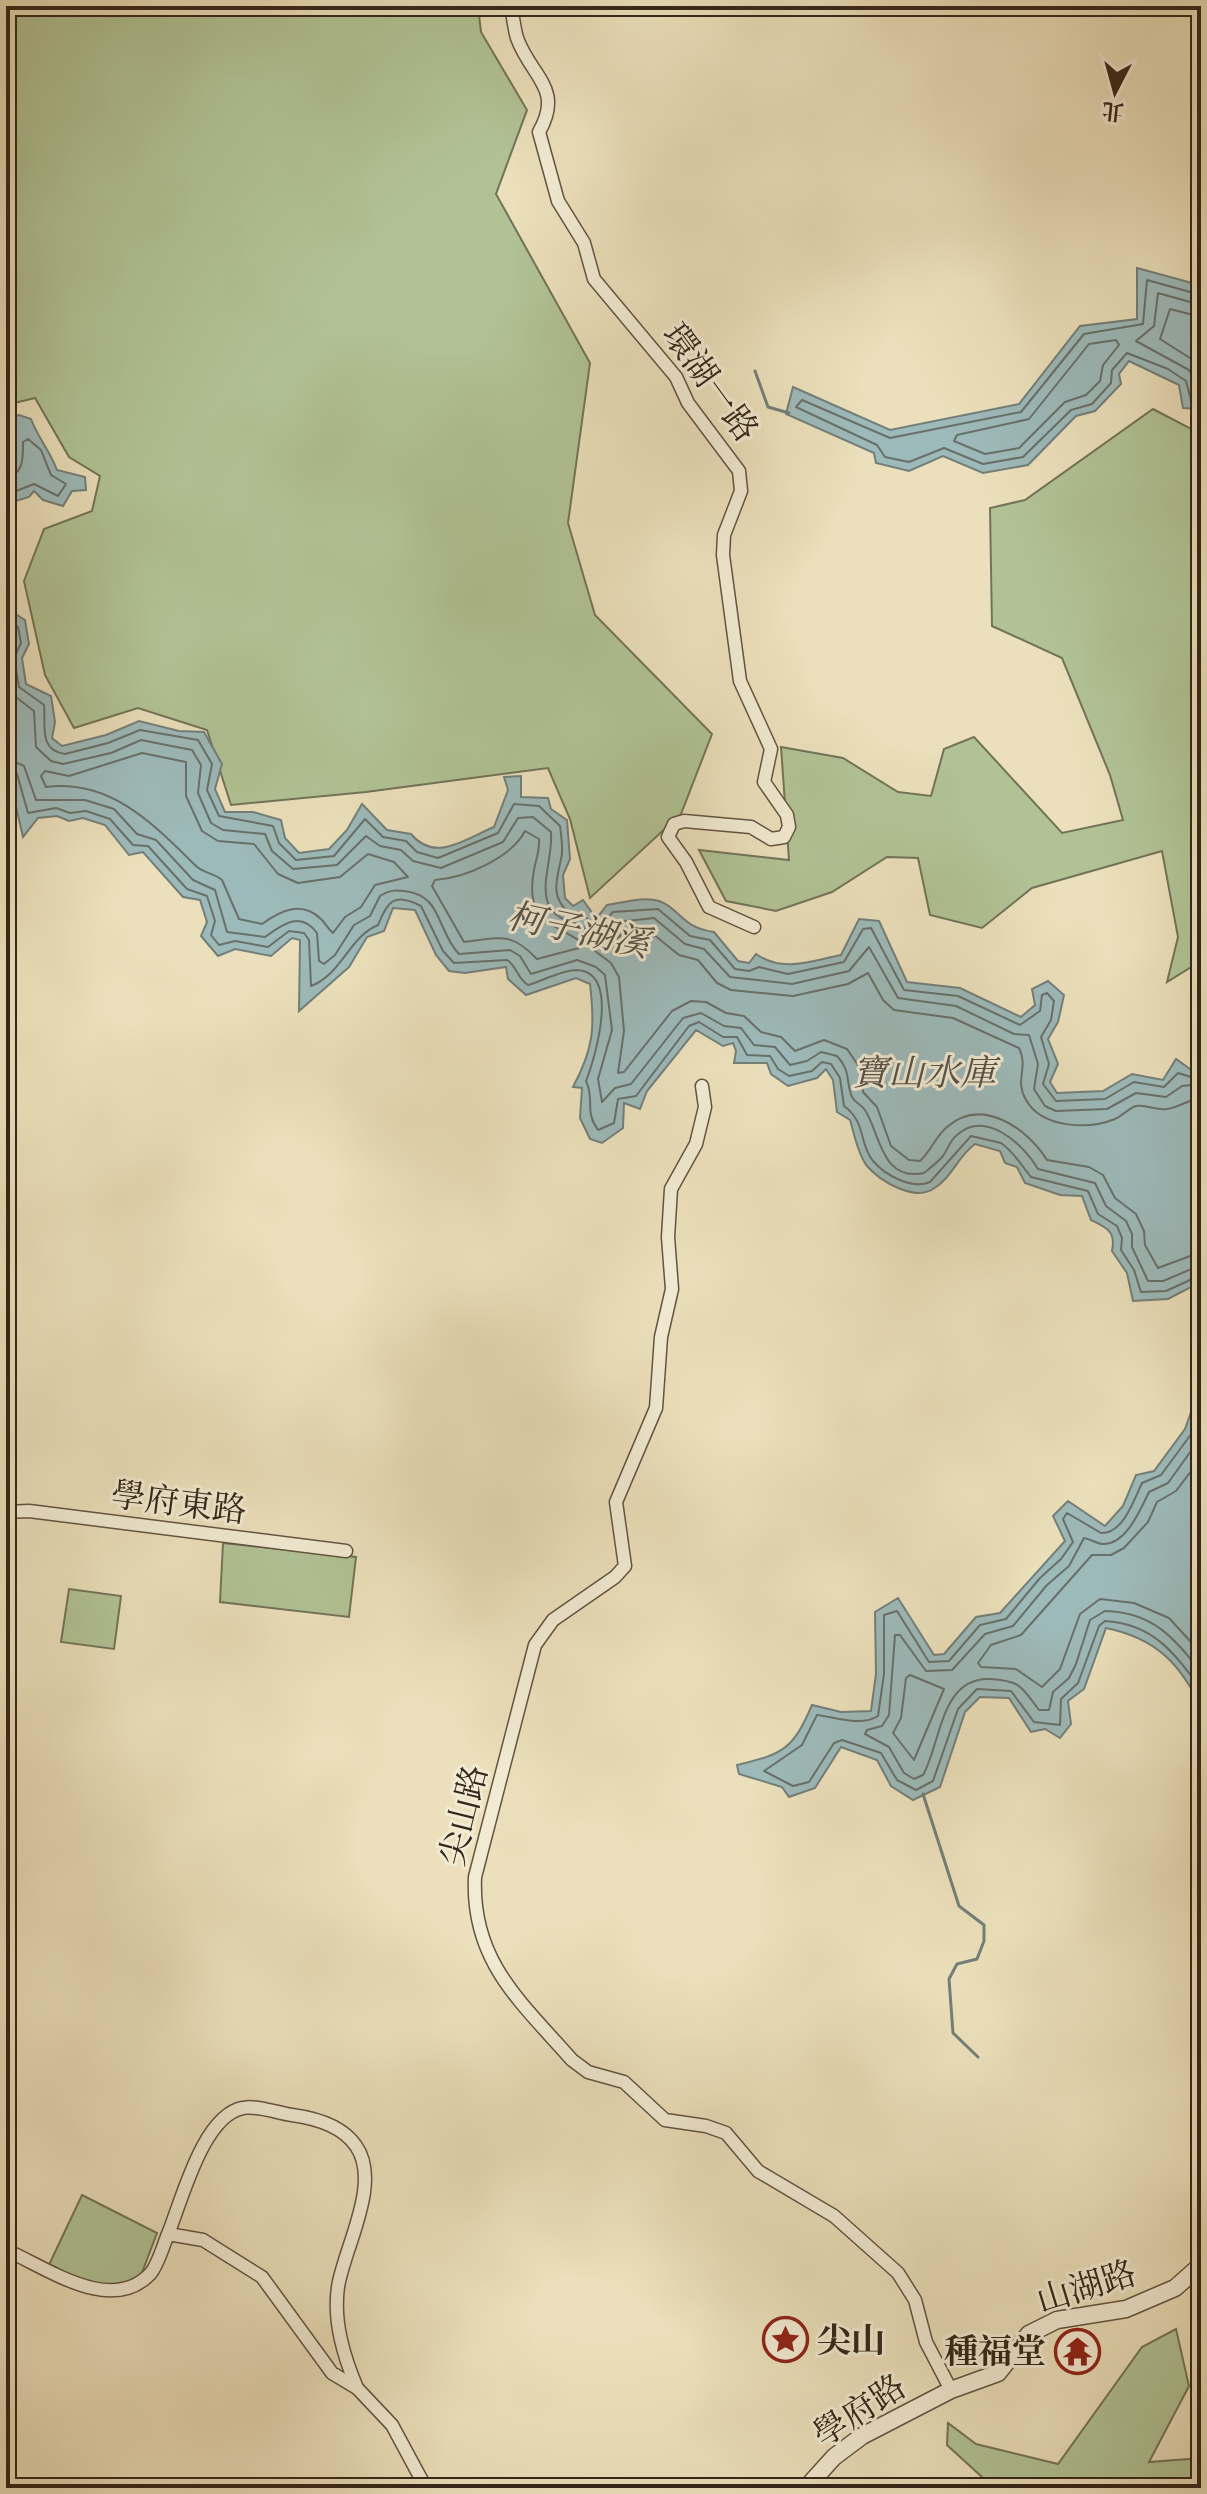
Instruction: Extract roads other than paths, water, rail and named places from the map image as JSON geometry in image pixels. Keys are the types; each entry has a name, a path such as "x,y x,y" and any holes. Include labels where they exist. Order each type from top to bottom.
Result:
{"street":[{"name":"環湖一路","path":"511,6 517,39 546,89 550,112 539,132 558,201 584,243 594,279 676,377 688,403 739,471 741,491 724,535 733,644 740,681 771,749 764,782 787,815 789,827 784,837 771,839 751,827 684,821 674,824 668,837 686,862 709,907 754,927"},
{"name":"尖山路","path":"702,1086 705,1107 696,1144 671,1189 668,1237 672,1289 661,1337 656,1408 616,1502 625,1566 615,1577 553,1620 535,1645 475,1877 473,1904 491,1964 572,2060 588,2072 624,2082 665,2120 706,2126 726,2133 758,2171 834,2216 898,2273 915,2300 926,2342 951,2390"},
{"name":"學府東路","path":"6,1512 29,1511 346,1551"},
{"path":"6,2250 90,2289 125,2291 151,2273 200,2151 222,2116 245,2107 320,2119 355,2144 364,2165 361,2208 337,2290 341,2351 357,2388"},
{"path":"168,2234 203,2240 262,2277 332,2373 357,2388 392,2425 426,2488"},
{"name":"山湖路","path":"951,2390 998,2373 1029,2334 1057,2320 1126,2309 1175,2288 1201,2265"},
{"name":"學府路","path":"806,2488 834,2457 862,2436 951,2390"}],"water":[{"path":"1137,268 1196,284 1201,291 1201,409 1183,408 1179,385 1129,361 1119,374 1121,384 1095,411 1076,416 1028,465 983,473 943,456 909,471 876,463 874,453 786,414 793,387 890,430 1019,404 1080,326 1137,319"},
{"path":"19,415 31,419 57,470 85,477 86,490 72,491 63,506 43,500 34,491 29,497 6,504 6,473 15,462 12,417"},
{"name":"寶山水庫","path":"6,608 25,620 29,644 22,658 26,684 51,696 55,722 52,738 62,746 106,735 139,721 179,731 204,732 222,764 215,789 225,812 253,812 281,820 285,838 299,853 329,849 347,830 362,804 387,830 411,834 430,847 451,846 494,827 508,790 504,777 521,776 521,797 548,798 551,809 567,820 570,859 563,875 565,898 573,906 583,900 593,914 599,915 607,905 640,900 659,901 694,926 714,932 738,961 749,963 756,954 766,960 787,964 841,955 859,919 879,921 907,982 960,988 1021,1017 1035,1005 1032,989 1048,981 1064,995 1058,1022 1048,1039 1058,1064 1050,1082 1057,1093 1103,1091 1132,1074 1163,1080 1176,1059 1190,1069 1201,1060 1201,1282 1168,1299 1133,1301 1127,1273 1112,1251 1113,1239 1106,1228 1091,1220 1082,1196 1060,1195 1025,1183 1017,1167 1005,1163 1000,1151 975,1144 933,1189 917,1193 898,1188 867,1166 850,1120 837,1112 833,1080 826,1069 817,1078 788,1086 771,1074 767,1063 734,1063 736,1051 733,1043 723,1046 696,1030 647,1091 640,1109 624,1103 623,1128 602,1143 590,1139 580,1118 582,1088 573,1087 591,1037 590,984 576,978 526,995 508,979 506,967 465,973 449,971 436,955 415,910 393,908 384,931 367,937 349,967 299,1011 300,940 292,938 271,956 235,949 218,956 201,936 207,922 200,900 183,897 143,852 129,855 105,825 83,818 69,821 57,816 38,818 23,837 6,764"},
{"path":"1201,1384 1201,1707 1175,1665 1164,1655 1139,1638 1106,1628 1084,1689 1068,1701 1071,1724 1060,1738 1045,1729 1031,1732 1009,1698 980,1697 965,1712 940,1787 913,1800 891,1786 877,1760 841,1747 815,1788 789,1797 782,1787 739,1774 737,1765 766,1757 785,1747 799,1731 812,1705 841,1712 871,1711 876,1674 875,1612 898,1598 934,1655 944,1654 976,1617 1000,1613 1065,1541 1053,1516 1068,1501 1105,1526 1123,1506 1136,1475 1154,1471 1185,1429"}],"waterway":[{"path":"755,371 768,407 789,413"},
{"name":"柯子湖溪","path":"6,452 13,467"},
{"path":"923,1794 959,1906 984,1925 984,1941 977,1959 957,1964 949,1979 953,2033 978,2057"}],"place":[{"name":"尖山","path":"786,2340"},
{"name":"種福堂","path":"1077,2351"}]}
